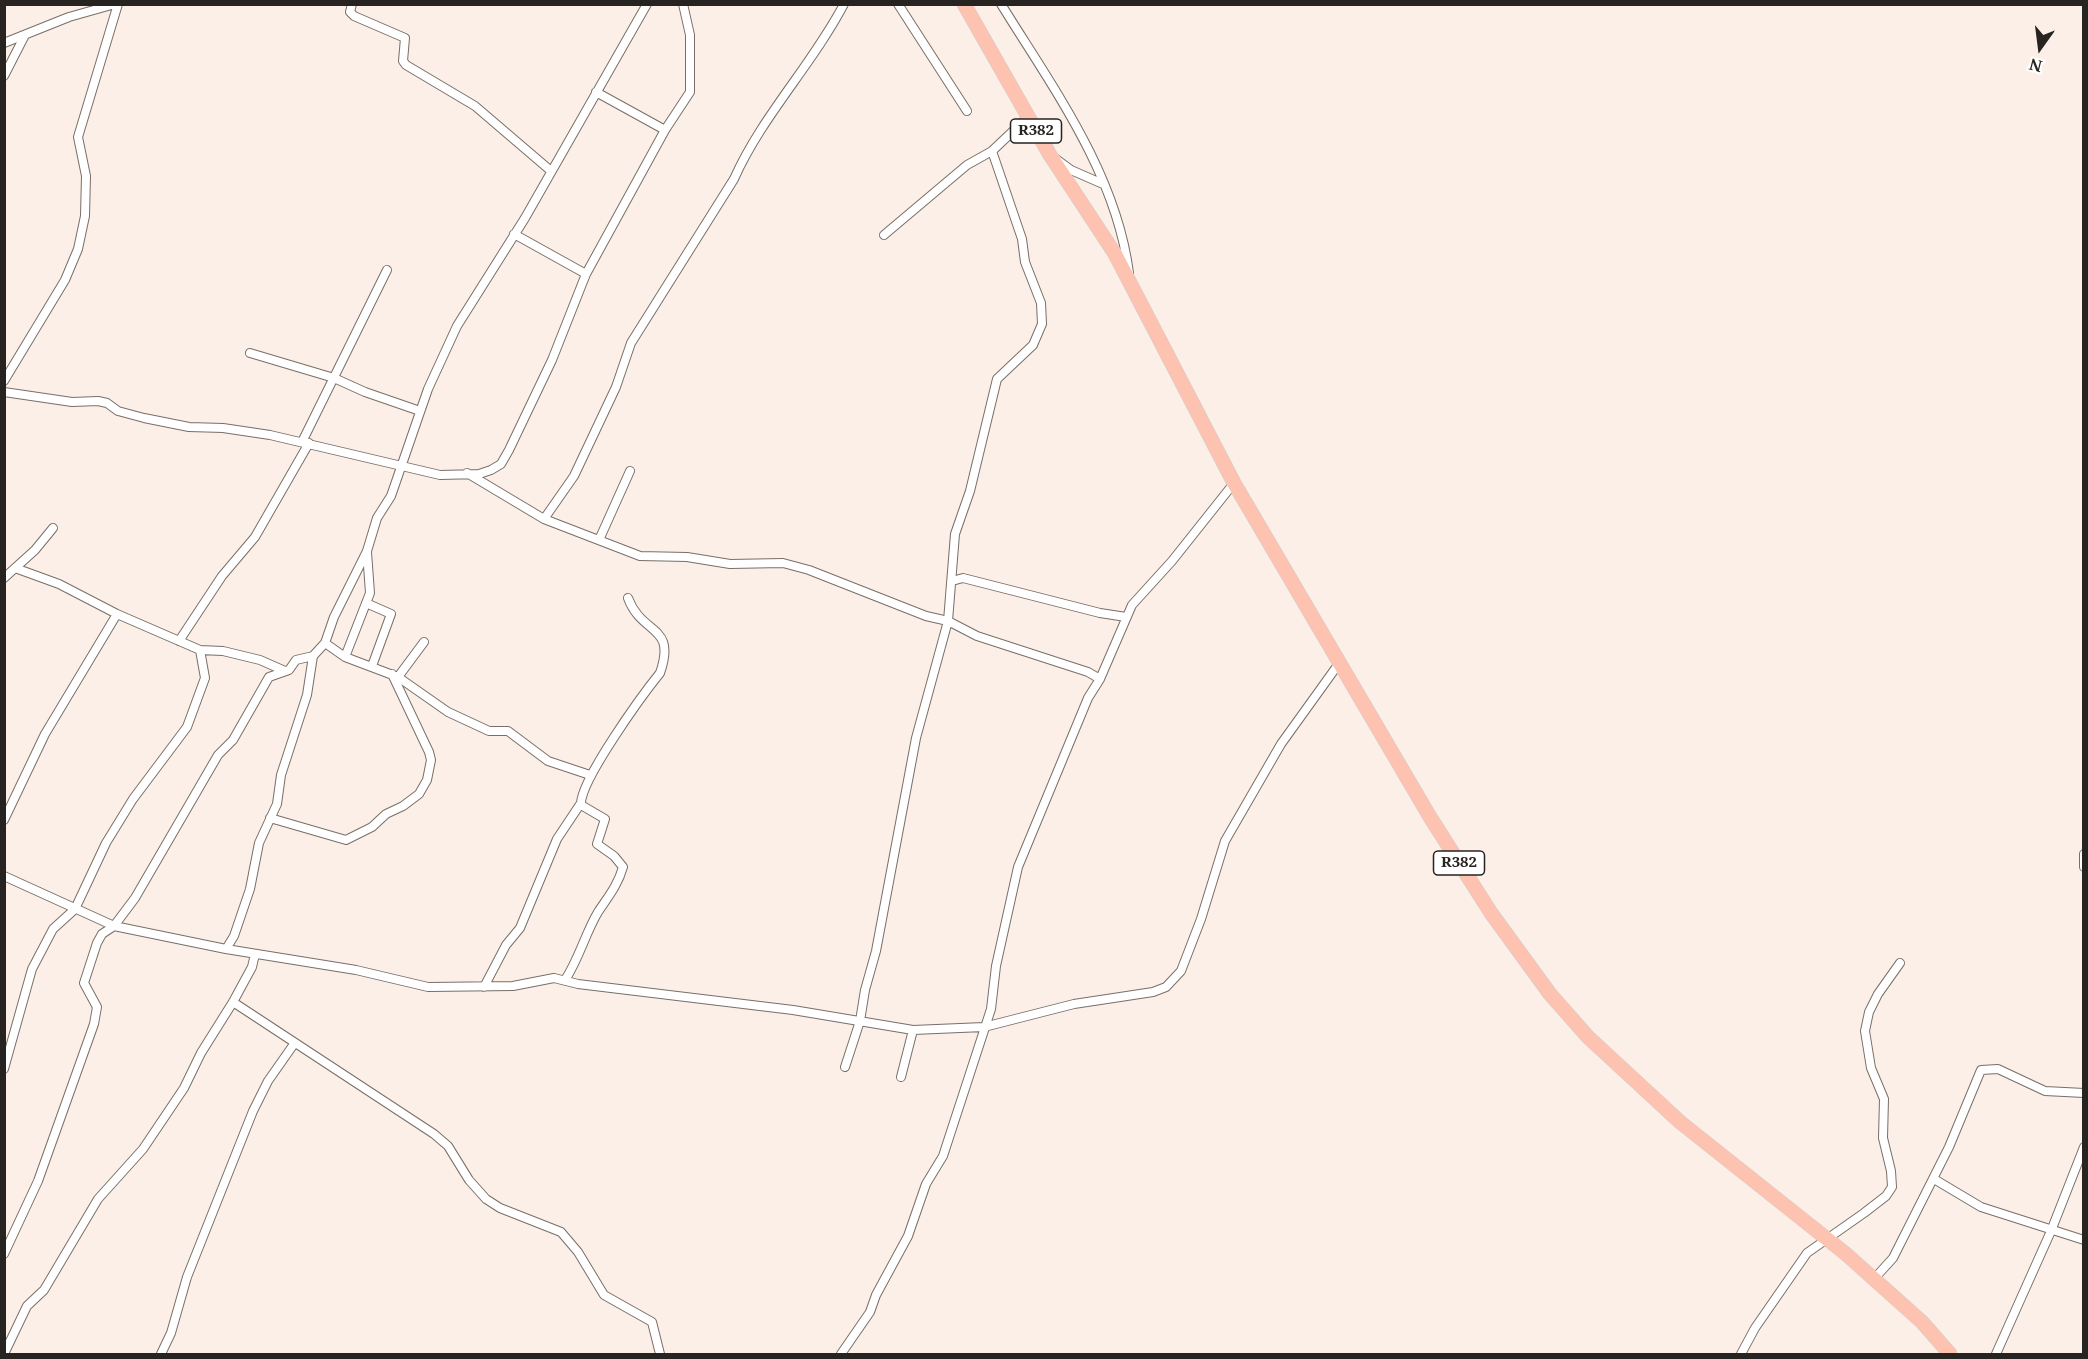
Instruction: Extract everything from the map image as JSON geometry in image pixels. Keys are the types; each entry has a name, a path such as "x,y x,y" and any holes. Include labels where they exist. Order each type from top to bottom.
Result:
{"main road":[{"name":"R382","path":"964,4 1050,155 1114,254 1234,483 1430,817 1491,913 1550,994 1588,1037 1656,1101 1824,1238 1922,1322 1950,1354"}],"street":[{"path":"4,43 69,16 117,4"},
{"path":"4,381 65,280 78,249 85,216 86,176 78,137 117,4"},
{"path":"352,4 350,12 354,16 405,38 403,61 406,65 476,106 550,171"},
{"path":"4,1254 38,1181 94,1024 97,1007 84,983 97,943 102,934 114,926 135,898 218,755 233,740 269,677 285,671 297,660 313,656 325,643 334,617 367,551 377,518 391,496 420,411 457,326 477,298 647,4"},
{"path":"4,392 72,402 98,401 107,403 118,411 177,425 223,428 306,443 440,475 466,472 479,474 491,470 506,458 552,360 586,274 665,130 688,96 692,86 690,35 683,4"},
{"path":"544,519 574,476 616,387 631,343 734,178 743,157 807,66 844,4"},
{"path":"898,4 927,53 967,111"},
{"path":"1001,4 1053,85 1092,156 1121,228 1130,284"},
{"path":"4,76 24,36"},
{"path":"596,92 665,130"},
{"path":"884,235 968,165 992,151 1028,117"},
{"path":"845,1067 860,1022 865,990 881,928 916,738 948,621 955,534 970,491 996,382 1000,374 1033,345 1041,329 1043,316 1024,258 1022,239 992,151"},
{"path":"1050,155 1071,170 1103,184"},
{"path":"514,234 586,274"},
{"path":"179,641 222,576 255,537 306,443 334,378 387,270"},
{"path":"250,353 334,378 365,392 420,411"},
{"path":"599,540 630,471"},
{"path":"466,472 544,519 640,556 687,557 730,564 783,563 926,616 948,621 977,636 1088,672 1100,679"},
{"path":"841,1354 870,1312 880,1287 908,1236 927,1184 950,1138 993,1000 996,966 1018,867 1088,698 1100,679 1132,605 1172,561 1234,483"},
{"path":"4,578 53,528"},
{"path":"345,657 370,589 367,551"},
{"path":"15,568 59,584 117,614 200,650 223,651 260,660 285,671"},
{"path":"952,581 963,578 1100,613 1126,616"},
{"path":"484,987 507,945 520,928 555,843 581,803 590,776 660,673 665,647 661,637 636,617 627,598"},
{"path":"366,603 391,614 372,666"},
{"path":"4,820 45,734 117,614"},
{"path":"395,675 424,642"},
{"path":"325,643 345,657 395,675 448,712 489,731 508,731 548,761 590,776"},
{"path":"4,1070 32,969 56,924 75,909 84,884 134,799 187,727 206,678 200,650"},
{"path":"226,949 234,936 252,883 259,843 277,804 281,775 307,695 313,656"},
{"path":"4,876 114,926 226,949 356,970 438,989 513,986 554,978 578,984 793,1010 914,1030 984,1027 1074,1004 1161,990 1177,978 1201,918 1225,841 1281,744 1340,662"},
{"path":"270,818 346,840 372,827 386,814 402,807 419,794 427,780 431,760 395,675"},
{"path":"565,980 577,961 598,913 611,897 623,867 614,856 597,844 604,819 581,803"},
{"path":"2084,854 2084,867"},
{"path":"4,1354 27,1306 44,1290 98,1199 150,1139 184,1088 201,1053 252,967 255,954"},
{"path":"1741,1354 1755,1328 1788,1284 1805,1255 1824,1238 1864,1214 1886,1196 1892,1187 1891,1171 1883,1138 1884,1099 1871,1068 1865,1031 1873,1003 1887,978 1900,963"},
{"path":"233,1002 294,1044 336,1067 434,1134 448,1146 470,1180 486,1199 509,1212 553,1227 567,1236 604,1295 652,1322 660,1354"},
{"path":"901,1077 914,1030"},
{"path":"161,1354 171,1333 188,1278 253,1111 268,1081 294,1044"},
{"path":"1873,1280 1893,1258 1934,1179 1981,1070 1998,1069 2046,1091 2084,1093"},
{"path":"2071,1091 2084,1087"},
{"path":"1996,1354 2051,1231 2084,1147"},
{"path":"1934,1179 1982,1207 2084,1240"}]}
